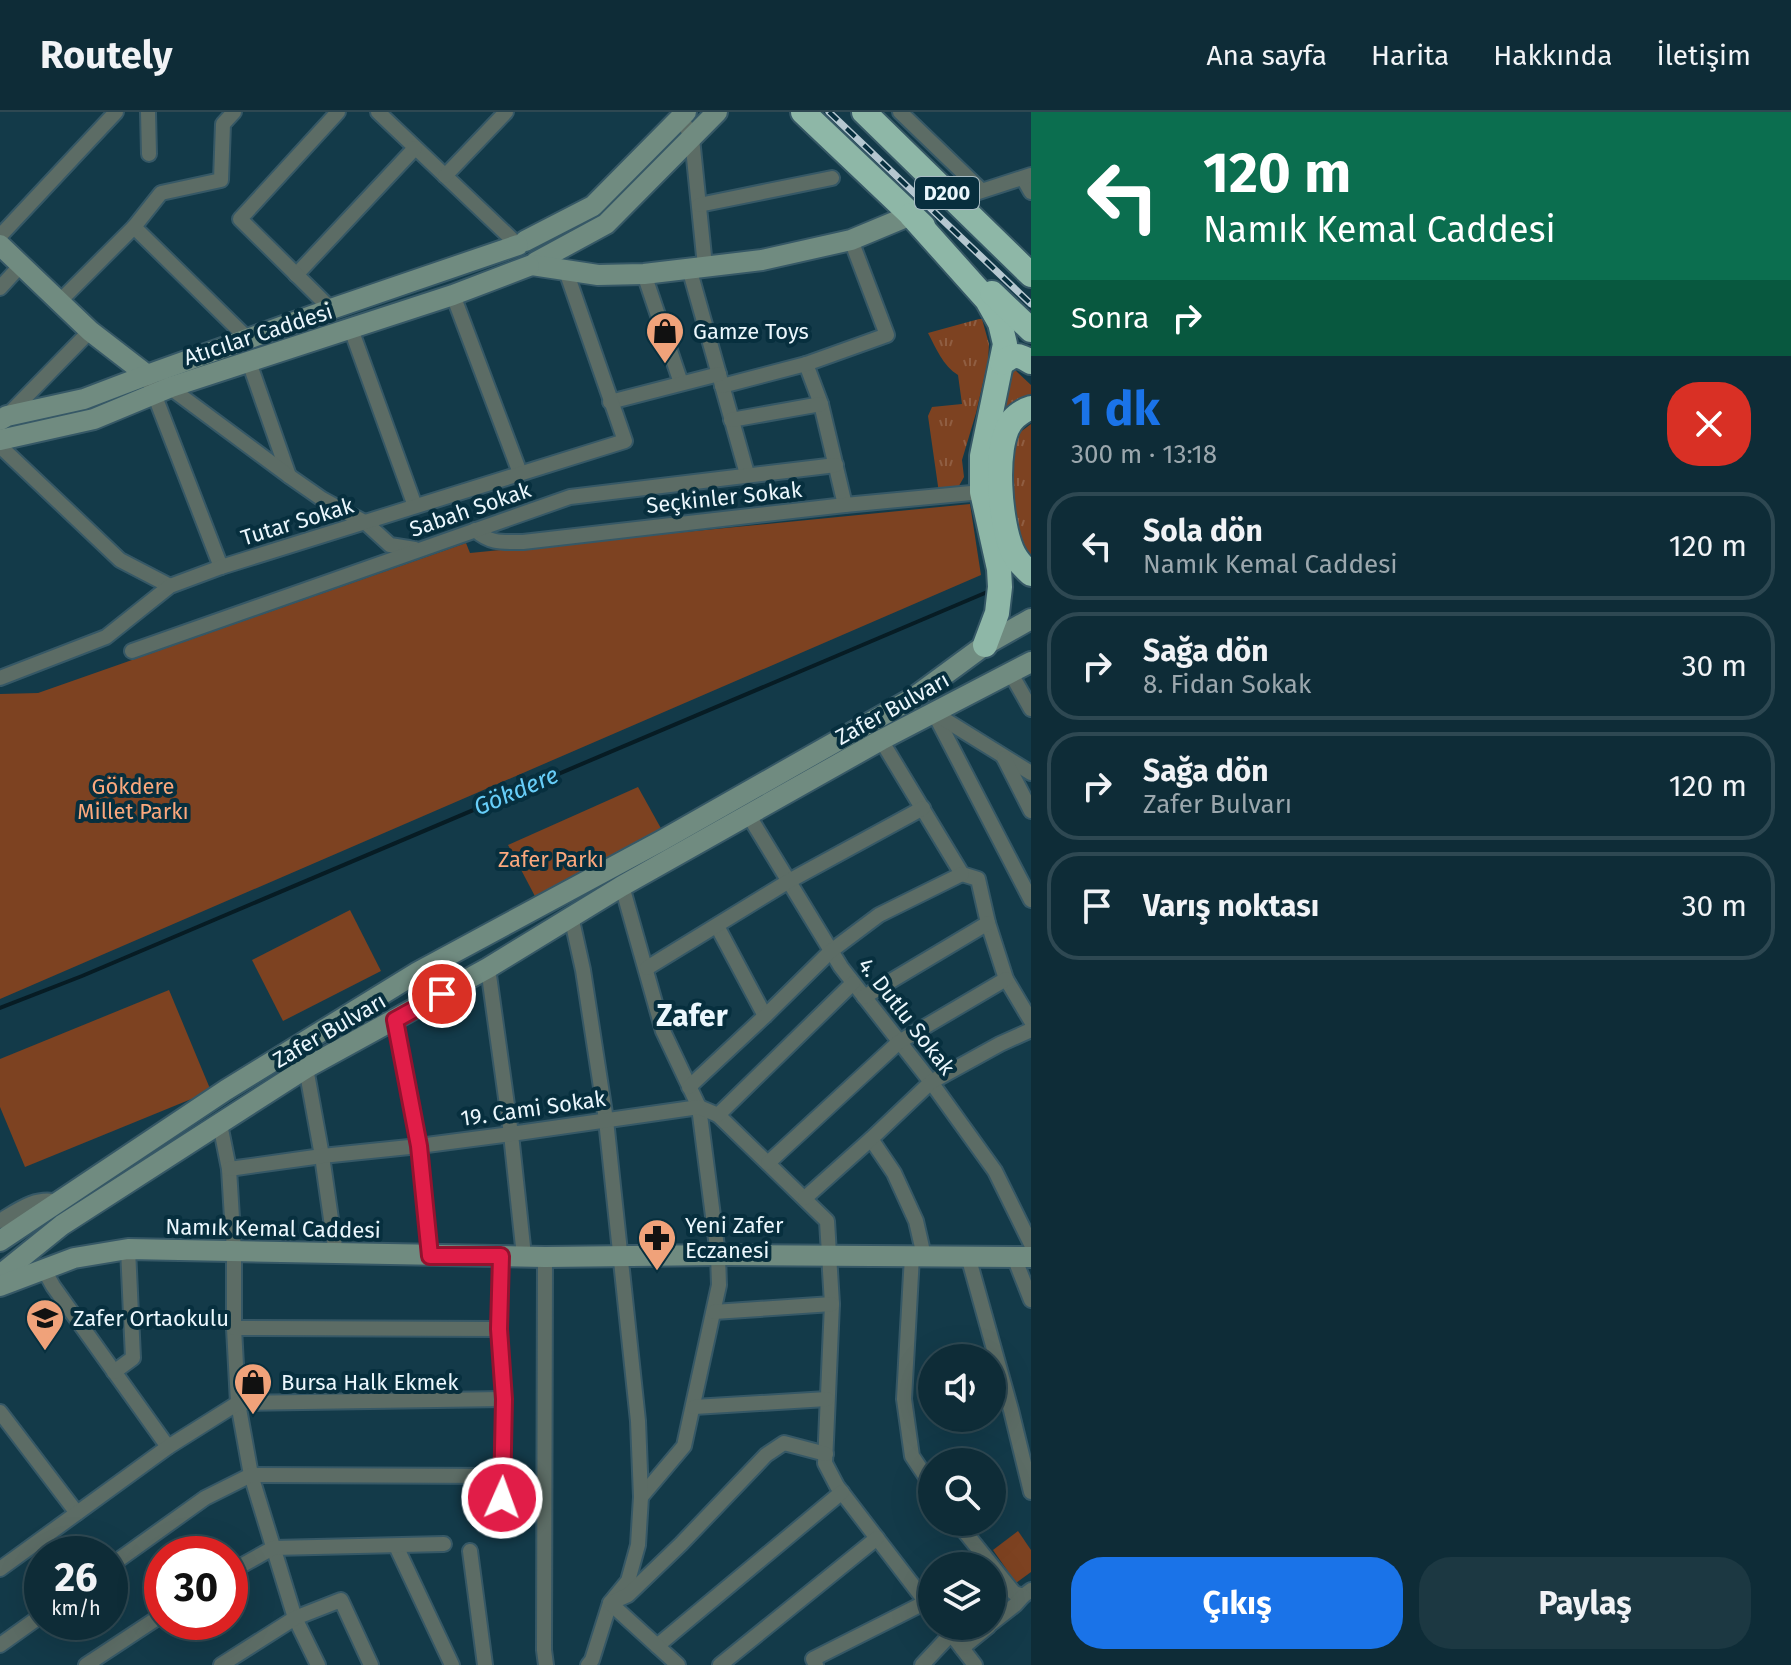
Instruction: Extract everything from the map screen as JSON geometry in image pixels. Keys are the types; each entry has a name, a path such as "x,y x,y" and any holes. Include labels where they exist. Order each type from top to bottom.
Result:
{"highway":[{"name":"D200","path":"803,112 1031,330"},
{"name":"D200","path":"864,112 1031,275"},
{"path":"911,215 987,300 1000,323 1005,344 983,444 982,492 1003,549 1031,574"},
{"path":"1002,363 1013,355 1031,362"},
{"path":"988,638 997,613 1003,549 1000,459 1010,422 1031,408"}],"main road":[{"name":"Atıcılar Caddesi","path":"0,443 94,419 163,391 453,295 532,264 606,224 717,112"},
{"name":"Atıcılar Caddesi","path":"4,418 84,399 247,338 521,243 593,206 684,115"},
{"path":"521,243 530,242 537,247 539,255 532,264 598,275 644,274 762,260 851,240 911,215"},
{"path":"0,245 90,331 147,375"},
{"name":"Zafer Bulvarı","path":"0,1241 226,1090 418,972 661,841 913,698 988,638 1029,622"},
{"name":"Zafer Bulvarı","path":"0,1275 62,1225 306,1068 488,968 622,886 881,740 1031,662"},
{"path":"38,1215 62,1225 74,1258"},
{"name":"Namık Kemal Caddesi","path":"0,1286 74,1258 128,1249 430,1256 1022,1257"}],"street":[{"path":"0,236 116,112"},
{"path":"148,112 149,154"},
{"path":"59,302 134,227 161,193 221,180 223,124 234,112"},
{"path":"331,309 240,219 338,112"},
{"path":"378,112 521,243"},
{"path":"445,176 506,112"},
{"path":"900,112 981,190"},
{"path":"684,115 692,138 699,205 697,267 720,380 747,474"},
{"path":"296,275 415,148"},
{"path":"954,200 1027,176 1031,192"},
{"path":"699,205 832,178"},
{"path":"134,227 247,338"},
{"path":"566,271 610,402 681,383 720,380 806,364 887,335 851,240"},
{"path":"0,288 21,265"},
{"path":"644,274 681,383"},
{"path":"453,295 520,473"},
{"path":"351,329 415,506"},
{"path":"4,418 90,331"},
{"path":"249,362 289,476"},
{"path":"806,364 821,404 845,505"},
{"path":"147,375 163,391 322,499 366,523 390,545 418,550"},
{"path":"163,391 221,567"},
{"name":"Tutar Sokak","path":"0,678 106,637 170,586 221,567 625,441 610,402"},
{"path":"731,420 821,404"},
{"path":"0,443 120,560 170,586"},
{"name":"Sabah Sokak","path":"132,651 570,497 836,465"},
{"name":"Seçkinler Sokak","path":"475,530 493,541 523,542 982,492"},
{"path":"1010,672 1031,709"},
{"path":"934,713 1031,773"},
{"path":"934,713 1031,900"},
{"path":"881,740 962,874 978,879 1006,979 1031,1021"},
{"path":"1004,758 1031,811"},
{"path":"647,968 789,881 923,808"},
{"name":"4. Dutlu Sokak","path":"749,816 853,983 931,1082 995,1171 1031,1244"},
{"path":"689,1087 831,951 879,915 962,874"},
{"path":"622,886 663,1031 699,1107 719,1285 684,1446 641,1497"},
{"path":"571,916 583,970 606,1120 638,1421 641,1497 638,1545 628,1581 610,1603 588,1665"},
{"path":"864,997 988,923"},
{"path":"717,926 765,1016"},
{"path":"488,968 511,1134 534,1256 546,1665"},
{"path":"768,1163 899,1042 1006,979"},
{"path":"718,1115 853,983"},
{"path":"395,1020 419,1146 430,1256"},
{"path":"805,1198 931,1082 1031,1030"},
{"path":"306,1068 336,1254"},
{"path":"699,1107 718,1115 827,1221 832,1304 825,1463 842,1492 918,1592"},
{"name":"19. Cami Sokak","path":"229,1169 699,1107"},
{"path":"220,1124 229,1169 238,1403 251,1475 295,1618 318,1665"},
{"path":"871,1139 894,1173 916,1221 918,1256 904,1399 912,1456 918,1465"},
{"path":"0,1221 32,1203 58,1202"},
{"path":"114,1372 133,1358 128,1249"},
{"path":"500,1519 504,1399 499,1329 501,1256"},
{"path":"968,1256 1031,1492"},
{"path":"1022,1257 1031,1300"},
{"path":"43,1268 168,1447"},
{"path":"714,1312 832,1304"},
{"path":"234,1328 499,1329"},
{"path":"0,1569 168,1447 238,1403 504,1399"},
{"path":"694,1407 827,1399"},
{"path":"1,1416 77,1513"},
{"path":"610,1603 628,1595 766,1455 784,1443 826,1454"},
{"path":"128,1553 205,1498 251,1475 503,1476"},
{"path":"657,1646 842,1492"},
{"path":"970,1536 1023,1593 1006,1612"},
{"path":"720,1665 877,1538"},
{"path":"248,1562 273,1548 444,1544"},
{"path":"396,1546 452,1665"},
{"path":"470,1551 485,1665"},
{"path":"221,1665 295,1618 341,1600 371,1665"},
{"path":"610,1603 678,1665"},
{"path":"816,1665 813,1659 918,1611"},
{"path":"86,1665 144,1627"},
{"path":"0,1645 24,1628"},
{"path":"922,1665 941,1640"},
{"path":"956,1640 974,1665"},
{"path":"962,1648 972,1640"}],"green space":[{"path":"982,319 989,344 988,361 962,460 964,477 956,491 939,493 928,416 932,407 962,404 958,375 944,362 928,333"},
{"path":"1014,369 1031,385 1031,401 1026,405 992,519 1006,370"},
{"path":"1031,424 1031,557 1023,542 1007,489 1009,447 1019,433"},
{"name":"Gökdere Millet Parkı","path":"970,504 981,575 0,999 0,694 38,693 466,543 470,553"},
{"name":"Zafer Parkı","path":"638,787 663,832 538,902 508,845"},
{"path":"350,910 381,971 283,1021 252,960"},
{"path":"169,990 211,1091 25,1167 0,1107 0,1059"},
{"path":"1018,1531 1031,1550 1031,1572 1016,1583 1006,1569 1006,1552 993,1550"}],"waterway":[{"name":"Gökdere","path":"0,1008 992,590"}],"railway":[{"path":"829,112 1031,304"}],"place":[{"name":"Gamze Toys","path":"665,365"},
{"name":"Yeni Zafer Eczanesi","path":"657,1272"},
{"name":"Zafer Ortaokulu","path":"45,1352"},
{"name":"Bursa Halk Ekmek","path":"253,1416"}],"district":[{"name":"Zafer","path":"692,1016"}],"route":[{"path":"442,994 395,1020 419,1146 430,1256 501,1256 499,1329 504,1399 502,1498"}]}
